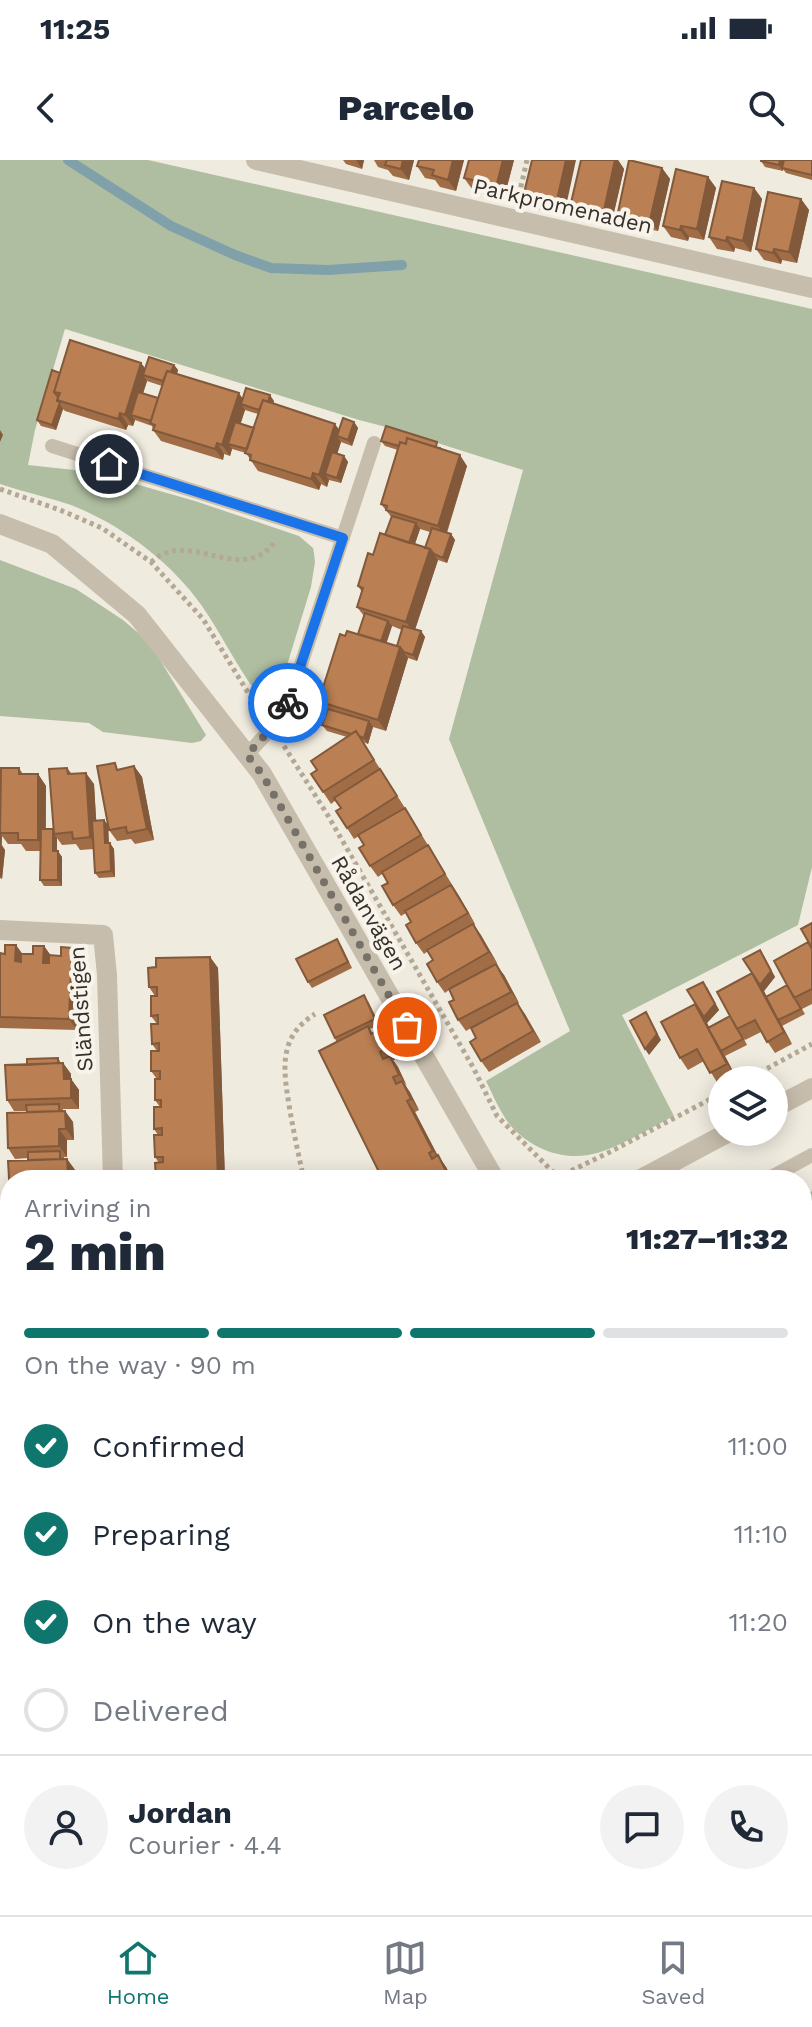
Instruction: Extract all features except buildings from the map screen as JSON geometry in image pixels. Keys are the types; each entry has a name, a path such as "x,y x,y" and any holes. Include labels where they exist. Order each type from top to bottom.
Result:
{"street":[{"name":"Parkpromenaden","path":"256,160 812,288"},
{"name":"Rådanvägen","path":"0,524 52,544 137,615 262,774 489,1170"},
{"name":"Sländstigen","path":"0,930 103,935 113,1170"},
{"path":"788,1101 812,1088"},
{"path":"658,1170 708,1143"}],"lane":[{"path":"247,755 285,713 374,443"},
{"path":"52,446 343,538"},
{"path":"784,1170 812,1155"}],"path":[{"path":"514,219 527,160"},
{"path":"0,489 102,528 151,562 203,619 265,721 272,727 327,814 474,1069 497,1116 551,1170"},
{"path":"151,562 162,554 181,551 233,560 247,559 272,545 283,519"},
{"path":"302,1170 284,1071 287,1049 294,1033 315,1014"},
{"path":"772,1066 812,1044"},
{"path":"573,1170 708,1100"}],"green space":[{"path":"0,160 148,160 812,309 812,867 798,925 622,1015 674,1116 609,1149 588,1155 566,1156 545,1150 518,1133 503,1115 486,1081 570,1031 449,739 523,470 65,329 35,430 28,465 93,472 195,501 299,536 313,548 315,562 311,587 280,688 266,705 190,590 144,546 90,513 0,484"},
{"path":"0,560 76,589 123,620 149,642 206,735 201,741 192,743 103,732 89,723 0,716"}],"waterway":[{"path":"68,160 171,226 271,268 328,270 402,265"}],"way so far":[{"path":"288,703 285,713 247,755 262,774 407,1027"}],"route":[{"path":"109,464 343,538 288,703"}]}
